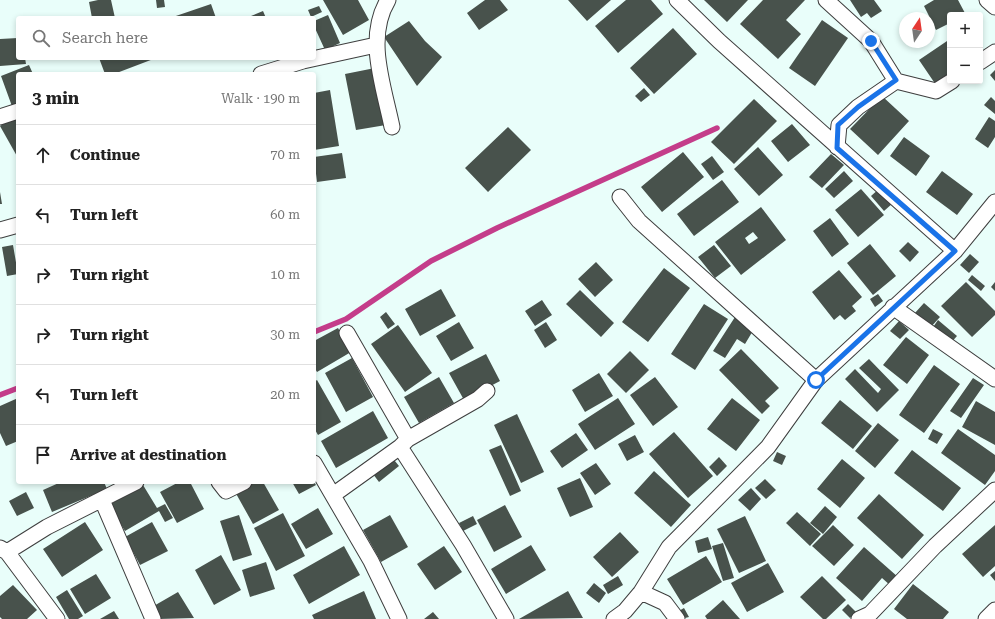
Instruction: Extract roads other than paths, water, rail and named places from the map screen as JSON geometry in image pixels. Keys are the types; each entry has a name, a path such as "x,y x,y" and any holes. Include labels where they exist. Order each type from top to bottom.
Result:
{"street":[{"path":"388,0 382,11 376,45 392,127"},
{"path":"826,0 871,41 896,80 936,91 947,84"},
{"path":"988,0 995,7"},
{"path":"682,2 719,42 955,251"},
{"path":"316,58 376,45"},
{"path":"983,60 995,52"},
{"path":"267,72 308,60"},
{"path":"837,148 838,125 858,107 896,80"},
{"path":"0,117 16,112"},
{"path":"620,197 639,221 816,380"},
{"path":"614,619 625,611 641,592 669,547 768,447 816,380 955,251 995,202"},
{"path":"0,230 16,226"},
{"path":"894,307 995,379"},
{"path":"348,333 404,443 506,619"},
{"path":"333,495 404,443 478,399 487,391"},
{"path":"316,466 371,561 399,619"},
{"path":"57,619 3,550 132,484"},
{"path":"221,484 226,491 240,484"},
{"path":"869,617 935,546 995,490"},
{"path":"102,500 153,619"},
{"path":"641,592 665,603 678,619"},
{"path":"986,619 995,610"}],"waterway":[{"path":"316,331 346,319 431,261 497,228 717,128"},
{"path":"0,395 16,389"}]}
